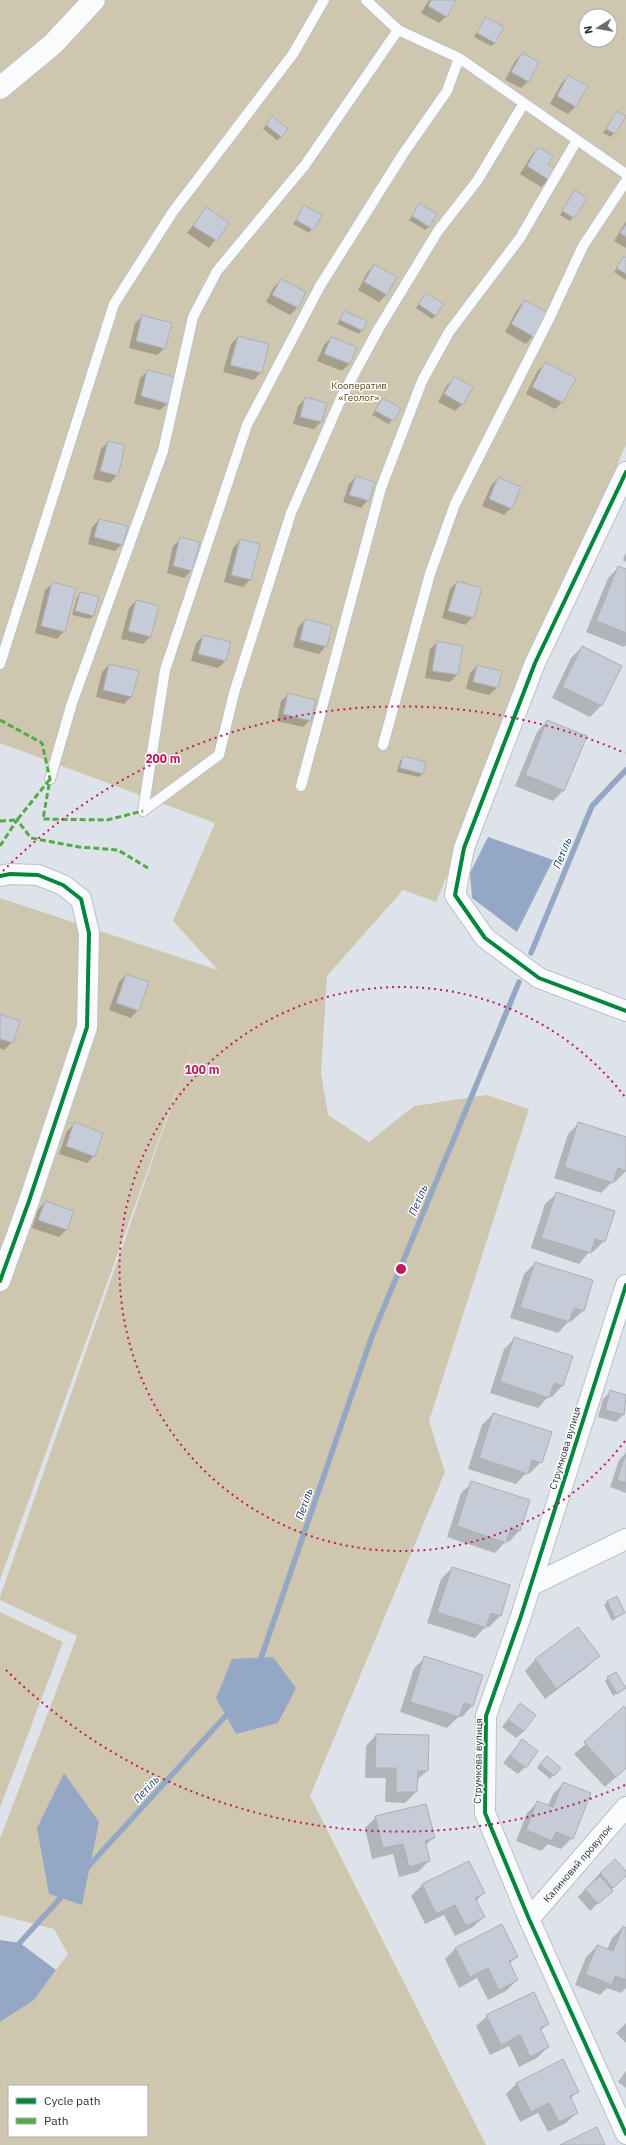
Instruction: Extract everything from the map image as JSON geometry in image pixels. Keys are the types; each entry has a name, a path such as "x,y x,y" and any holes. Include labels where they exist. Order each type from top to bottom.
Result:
{"street":[{"path":"0,88 53,44 94,0"},
{"path":"626,472 535,663 464,848 455,895 485,938 539,978 626,1011"},
{"path":"0,876 10,874 38,875 63,884 81,899 90,933 87,1027 29,1201 0,1281"},
{"name":"Струмкова вулиця","path":"626,1285 530,1586 486,1716 485,1813 529,1919 626,2134"},
{"path":"530,1586 626,1539"},
{"name":"Калиновий провулок","path":"529,1919 626,1807"}],"lane":[{"path":"0,664 114,304 172,213 293,54 324,0"},
{"path":"366,0 398,30 459,58 626,174"},
{"path":"50,779 72,703 163,451 193,317 217,271 305,165 398,30"},
{"path":"459,58 447,91 403,154 320,286 247,425 165,670 143,811 219,755 234,692 291,512 342,396 379,328 438,231 477,180 524,103"},
{"path":"301,786 381,488 422,381 449,332 520,238 577,140"},
{"path":"383,745 430,574 455,504 550,318 583,246 626,182"}],"green space":[{"name":"Кооператив «Геолог»","path":"0,0 626,0 626,444 436,902 403,890 327,976 321,1073 328,1115 369,1142 414,1106 487,1095 529,1109 429,1421 445,1472 310,1796 486,2145 0,2145 0,2022 34,2000 68,1954 54,1929 0,1915 0,1839 77,1636 0,1600 0,1597 195,1039 0,1580 0,898 218,970 173,921 215,823 0,743"},
{"path":"0,1612 63,1642 0,1808"}],"water":[{"path":"488,837 553,860 517,932 472,898 470,873"},
{"path":"273,1657 296,1688 278,1723 236,1734 216,1698 232,1659"},
{"path":"64,1773 99,1822 82,1905 49,1894 37,1828"},
{"path":"0,1940 20,1943 56,1970 34,2000 0,2022"}],"building":[{"path":"431,0 456,0 447,17 428,6"},
{"path":"485,17 504,27 495,43 477,33"},
{"path":"522,53 539,62 529,82 511,72"},
{"path":"568,75 588,86 576,107 557,96"},
{"path":"617,111 626,116 615,134 606,129"},
{"path":"272,116 288,129 281,137 266,125"},
{"path":"538,147 553,156 548,164 556,169 549,180 527,166"},
{"path":"575,190 587,198 574,218 562,211"},
{"path":"419,203 437,214 429,227 412,216"},
{"path":"304,205 322,215 313,230 296,220"},
{"path":"206,207 229,223 217,241 193,226"},
{"path":"626,224 626,237 620,233"},
{"path":"624,256 626,258 626,274 616,268"},
{"path":"374,264 397,277 387,295 364,282"},
{"path":"281,279 306,292 298,308 272,295"},
{"path":"426,293 444,304 436,316 418,304"},
{"path":"525,300 548,313 534,337 511,324"},
{"path":"344,311 367,321 363,331 340,320"},
{"path":"142,315 172,323 165,349 136,341"},
{"path":"238,336 269,344 262,373 230,365"},
{"path":"331,337 357,347 350,364 324,354"},
{"path":"545,362 576,378 563,403 532,387"},
{"path":"147,370 175,377 168,404 141,396"},
{"path":"454,376 473,387 463,405 444,394"},
{"path":"305,397 327,403 322,422 300,417"},
{"path":"382,398 401,408 394,421 375,411"},
{"path":"108,441 125,445 118,476 100,471"},
{"path":"356,476 375,482 369,501 349,495"},
{"path":"498,477 521,487 512,509 489,499"},
{"path":"99,519 128,526 123,545 94,537"},
{"path":"180,537 200,542 192,571 173,566"},
{"path":"240,539 260,544 251,580 231,575"},
{"path":"618,566 626,569 626,633 596,621"},
{"path":"457,581 482,588 474,618 448,611"},
{"path":"52,582 76,588 65,632 41,626"},
{"path":"80,592 99,597 94,616 75,611"},
{"path":"136,600 159,606 151,637 128,631"},
{"path":"305,619 332,626 327,647 300,640"},
{"path":"203,635 231,642 226,661 198,654"},
{"path":"437,641 463,646 458,675 432,671"},
{"path":"582,646 622,666 602,706 562,687"},
{"path":"109,664 139,671 132,697 103,690"},
{"path":"477,665 502,671 498,688 473,682"},
{"path":"288,693 316,700 311,721 283,714"},
{"path":"547,720 587,736 564,791 525,775"},
{"path":"403,756 426,762 423,774 400,768"},
{"path":"126,974 149,982 139,1011 116,1003"},
{"path":"0,1014 20,1021 13,1043 0,1039"},
{"path":"74,1122 103,1133 95,1157 66,1146"},
{"path":"578,1122 626,1137 626,1171 618,1168 613,1183 564,1167"},
{"path":"556,1192 615,1211 605,1242 595,1239 591,1253 541,1238"},
{"path":"45,1201 74,1211 67,1230 38,1220"},
{"path":"535,1262 593,1280 584,1311 574,1308 569,1322 520,1307"},
{"path":"514,1337 573,1356 563,1386 554,1383 549,1398 500,1382"},
{"path":"610,1390 626,1395 624,1415 605,1410"},
{"path":"493,1413 552,1432 542,1463 532,1460 528,1474 479,1458"},
{"path":"626,1452 626,1483 617,1480"},
{"path":"471,1481 530,1500 520,1531 511,1528 506,1543 457,1526"},
{"path":"452,1567 510,1585 501,1616 491,1613 486,1628 437,1612"},
{"path":"617,1596 625,1613 615,1618 607,1601"},
{"path":"578,1627 600,1656 556,1689 535,1659"},
{"path":"424,1656 483,1675 473,1706 464,1703 459,1717 410,1702"},
{"path":"616,1672 626,1688 617,1694 607,1677"},
{"path":"520,1703 536,1715 524,1731 508,1720"},
{"path":"624,1706 626,1709 626,1768 616,1777 584,1742"},
{"path":"376,1734 429,1735 428,1771 418,1771 417,1792 396,1792 396,1768 375,1768"},
{"path":"522,1739 538,1751 526,1768 510,1756"},
{"path":"547,1756 561,1768 554,1776 540,1764"},
{"path":"563,1782 591,1793 573,1839 556,1832 552,1841 526,1830 537,1801 553,1807"},
{"path":"426,1804 435,1838 425,1841 430,1861 409,1867 403,1844 383,1848 375,1816"},
{"path":"615,1859 626,1871 626,1876 613,1888 600,1873"},
{"path":"469,1861 485,1893 475,1898 485,1917 466,1926 455,1905 436,1914 422,1884"},
{"path":"600,1876 613,1891 598,1904 585,1889"},
{"path":"502,1924 518,1957 509,1961 518,1980 499,1990 488,1968 470,1977 455,1948"},
{"path":"623,1926 626,1928 626,1980 615,1976 612,1985 585,1974 597,1945 613,1951"},
{"path":"534,1992 549,2024 540,2028 549,2047 530,2057 520,2035 501,2045 486,2015"},
{"path":"563,2059 579,2092 570,2096 578,2113 559,2122 549,2103 531,2112 516,2083"},
{"path":"597,2127 605,2145 560,2145"}],"waterway":[{"name":"Петіль","path":"531,953 592,806 626,770"},
{"name":"Петіль","path":"259,1664 372,1336 519,982"},
{"name":"Петіль","path":"86,1869 231,1710"},
{"name":"Петіль","path":"15,1948 66,1892"}],"marked path":[{"path":"0,720 42,743 50,779 43,819 107,820 143,811"},
{"path":"0,821 17,820 50,779"},
{"path":"0,846 17,820 31,838 79,847 118,850 148,868"}],"cycle path":[{"path":"626,472 535,663 464,848 455,895 485,938 539,978 626,1011"},
{"path":"0,876 10,874 38,875 63,885 81,899 89,933 87,1027 29,1201 0,1281"},
{"path":"626,1285 521,1616 486,1716 485,1813 529,1919 626,2134"}]}
